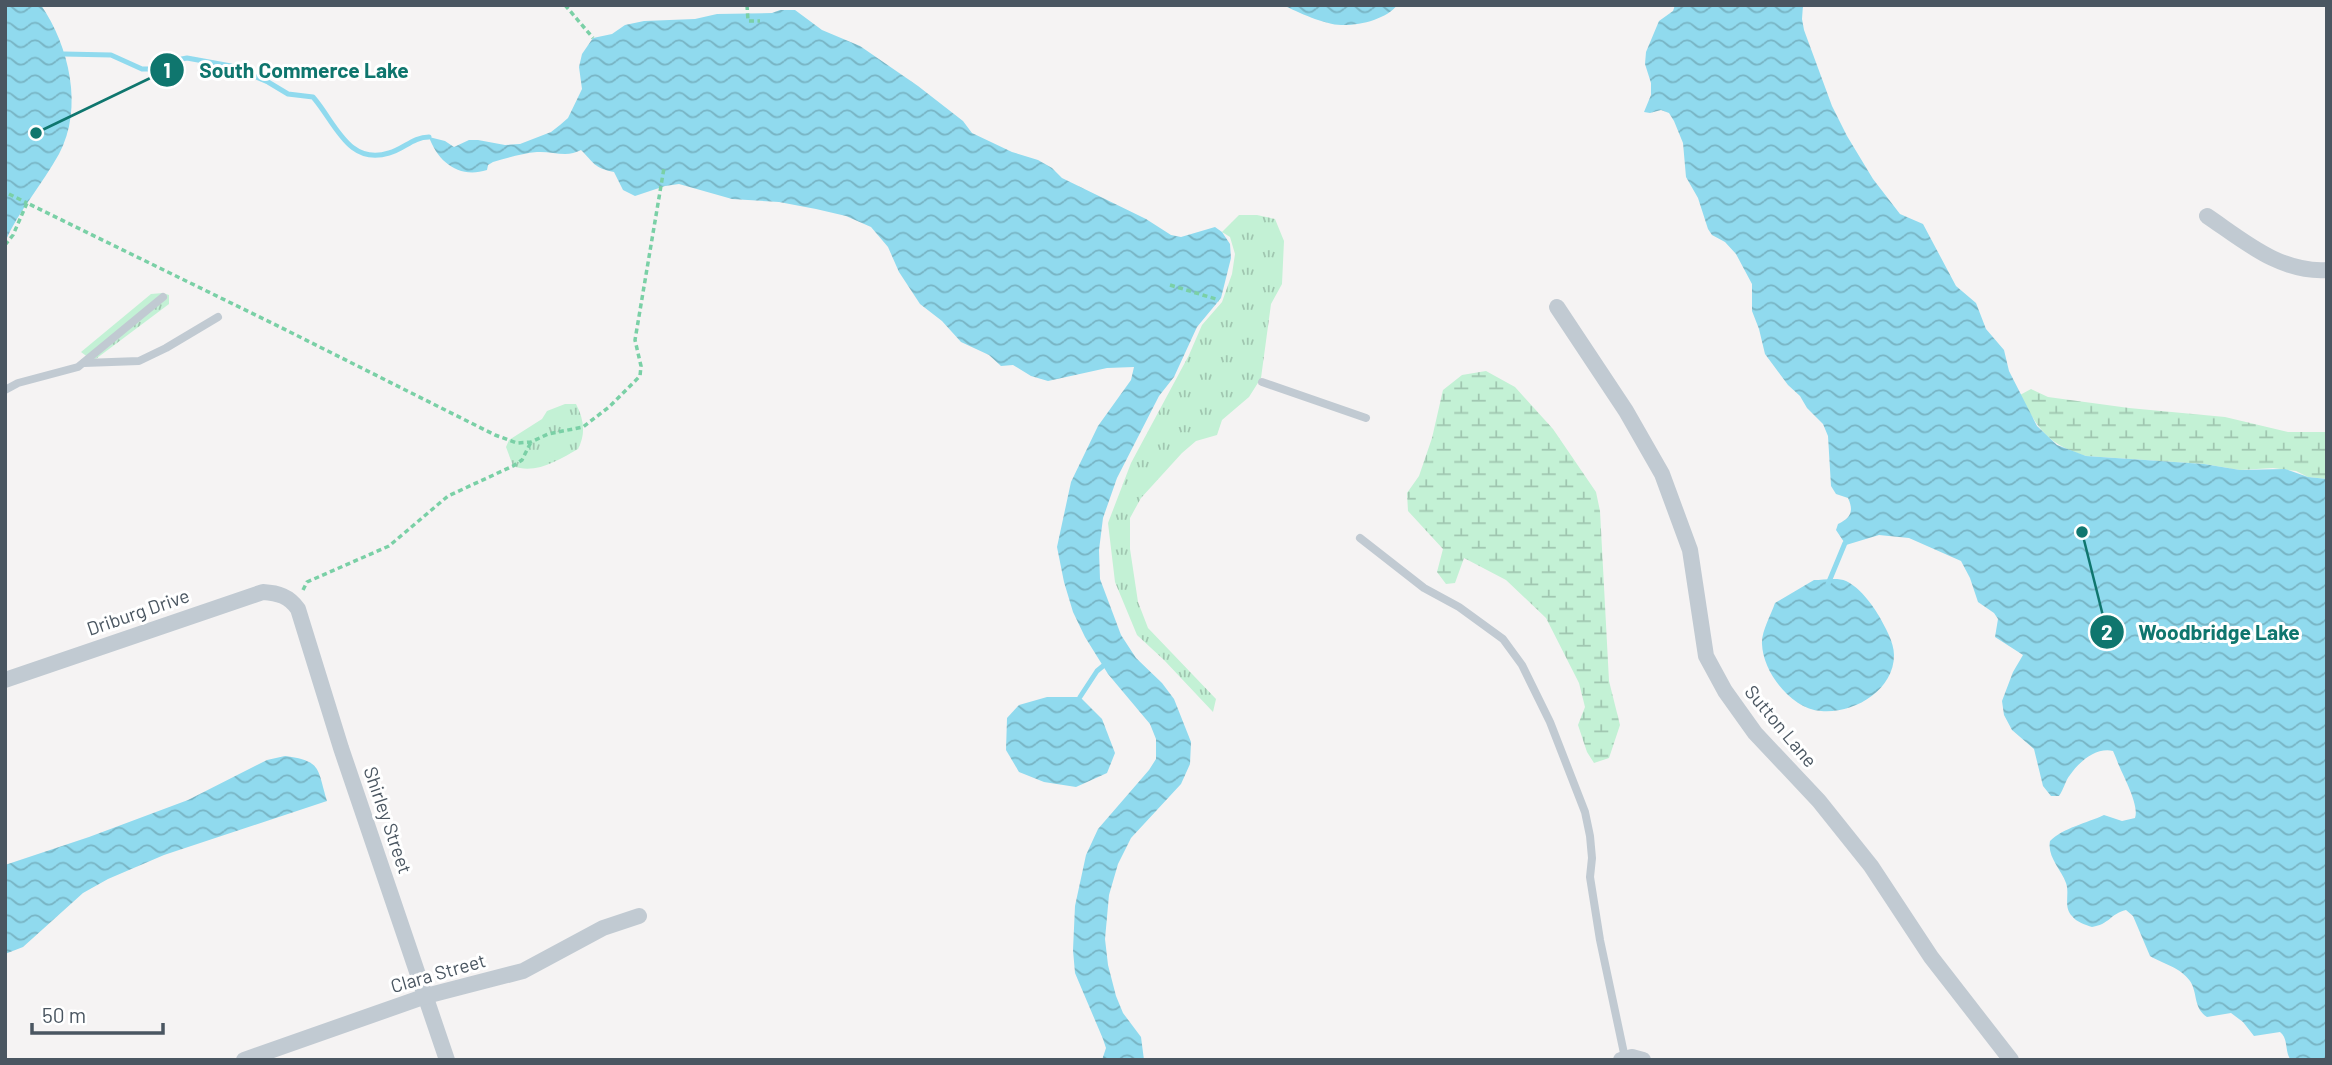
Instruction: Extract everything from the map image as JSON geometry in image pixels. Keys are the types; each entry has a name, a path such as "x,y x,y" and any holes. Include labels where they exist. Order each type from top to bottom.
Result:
{"street":[{"path":"2207,216 2281,264 2308,271 2327,270"},
{"name":"Sutton Lane","path":"1557,307 1626,411 1662,474 1690,551 1706,656 1725,691 1755,733 1819,801 1871,866 1931,957 2011,1060"},
{"name":"Driburg Drive","path":"5,680 263,592 290,600"},
{"name":"Shirley Street","path":"290,600 298,609 341,748 447,1060"},
{"name":"Clara Street","path":"254,1059 426,996 523,971 603,928 639,916"},
{"path":"1623,1059 1632,1057 1643,1060"}],"lane":[{"path":"5,390 18,383 69,371 85,363 163,297"},
{"path":"85,363 139,361 218,317"},
{"path":"1262,382 1366,418"},
{"path":"1360,538 1424,589 1459,607 1503,639 1522,665 1555,734 1585,812 1592,858 1590,877 1623,1059"}],"path":[{"path":"565,5 593,38"},
{"path":"747,5 748,21 760,21"},
{"path":"9,194 495,435 517,443 531,442 548,434 583,427 609,407 640,376 641,366 635,340 664,168"},
{"path":"5,245 13,235 27,203"},
{"path":"1170,285 1219,300"},
{"path":"290,600 307,582 389,545 448,496 505,471 522,460 531,442"}],"green space":[{"path":"1239,215 1275,219 1284,241 1282,284 1271,304 1261,378 1249,397 1222,420 1217,435 1196,441 1182,453 1141,498 1130,518 1130,549 1138,602 1148,628 1216,699 1213,712 1137,635 1115,582 1108,523 1131,463 1189,355 1202,325 1222,302 1232,274 1235,254 1230,237 1222,232"},
{"path":"151,294 169,295 169,304 93,361 81,352"},
{"path":"1486,371 1515,387 1553,429 1596,492 1600,511 1609,681 1620,725 1609,758 1594,763 1587,752 1578,725 1585,707 1579,683 1546,618 1506,580 1464,558 1455,583 1446,584 1437,572 1443,549 1408,511 1407,493 1419,476 1432,438 1443,390 1462,375"},
{"path":"2031,389 2048,397 2225,417 2288,432 2327,432 2327,479 2273,468 2240,470 2204,464 2086,456 2062,446 2045,434 2020,395"},
{"path":"565,404 576,404 581,415 583,432 578,449 555,462 538,467 530,469 513,466 506,447 509,440 542,419 547,411"}],"water":[{"path":"5,5 41,5 51,21 66,58 72,97 67,136 59,154 5,242"},
{"path":"1283,5 1397,5 1380,18 1348,25 1320,21"},
{"path":"1675,5 1803,5 1804,30 1832,106 1847,136 1873,179 1900,214 1923,224 1956,286 1976,303 1986,329 2004,350 2009,371 2037,426 2057,445 2086,456 2204,464 2240,470 2285,469 2308,477 2327,479 2327,1060 2291,1060 2285,1038 2280,1032 2254,1036 2243,1022 2231,1013 2207,1017 2200,1009 2186,976 2150,956 2133,916 2126,910 2103,924 2092,927 2076,920 2069,912 2066,883 2052,858 2050,841 2068,829 2104,815 2122,821 2135,818 2135,805 2113,751 2100,751 2088,757 2068,777 2059,796 2051,796 2043,786 2034,749 2012,730 2004,715 2002,701 2023,655 1995,637 1998,619 1978,602 1961,561 1909,538 1879,535 1846,545 1836,530 1838,524 1848,517 1851,507 1848,498 1836,494 1831,486 1828,436 1823,424 1807,408 1765,354 1752,311 1752,284 1736,254 1708,229 1698,198 1686,177 1683,143 1674,121 1669,113 1661,110 1644,112 1651,95 1651,83 1645,64 1646,52 1659,21 1673,11"},
{"path":"795,10 822,30 860,46 918,86 963,121 972,133 1012,152 1038,160 1062,178 1146,219 1171,235 1181,237 1215,227 1230,244 1231,258 1221,298 1197,327 1174,377 1159,396 1117,478 1103,518 1099,550 1100,579 1121,635 1136,658 1174,699 1191,742 1190,764 1181,784 1131,838 1118,864 1109,895 1105,939 1108,965 1123,1013 1141,1037 1144,1060 1102,1060 1106,1048 1075,973 1073,950 1075,906 1086,855 1098,829 1156,759 1156,739 1150,724 1108,674 1085,637 1073,612 1057,547 1071,482 1098,426 1131,380 1134,367 1107,368 1048,381 1031,376 1013,365 1001,366 989,355 961,342 942,321 920,304 899,272 888,247 871,227 846,216 779,202 732,199 679,184 635,196 623,190 614,172 598,167 581,150 565,154 526,153 493,162 488,165 487,170 467,172 444,161 429,137 445,141 454,147 469,140 505,145 520,144 551,132 568,118 582,89 579,67 582,54 593,38 612,34 625,25 644,21 695,19 717,14 772,13"},
{"path":"1814,580 1843,580 1856,587 1876,611 1892,645 1894,655 1887,679 1870,698 1846,709 1821,711 1800,704 1781,688 1764,655 1763,634 1775,603"},
{"path":"1047,697 1080,697 1102,719 1115,753 1107,773 1076,787 1044,782 1019,772 1006,750 1007,718 1019,705"},
{"path":"285,756 306,760 316,768 327,801 164,855 108,879 83,893 23,947 5,954 5,865 188,800 267,760"}],"waterway":[{"path":"64,54 111,55 142,69 187,58 231,66 288,94 313,97 344,139 363,153 389,153 418,139 429,137"},
{"path":"1828,584 1845,543"},
{"path":"1080,697 1103,666"}],"place":[{"name":"South Commerce Lake","path":"36,133"},
{"name":"Woodbridge Lake","path":"2082,532"}]}
